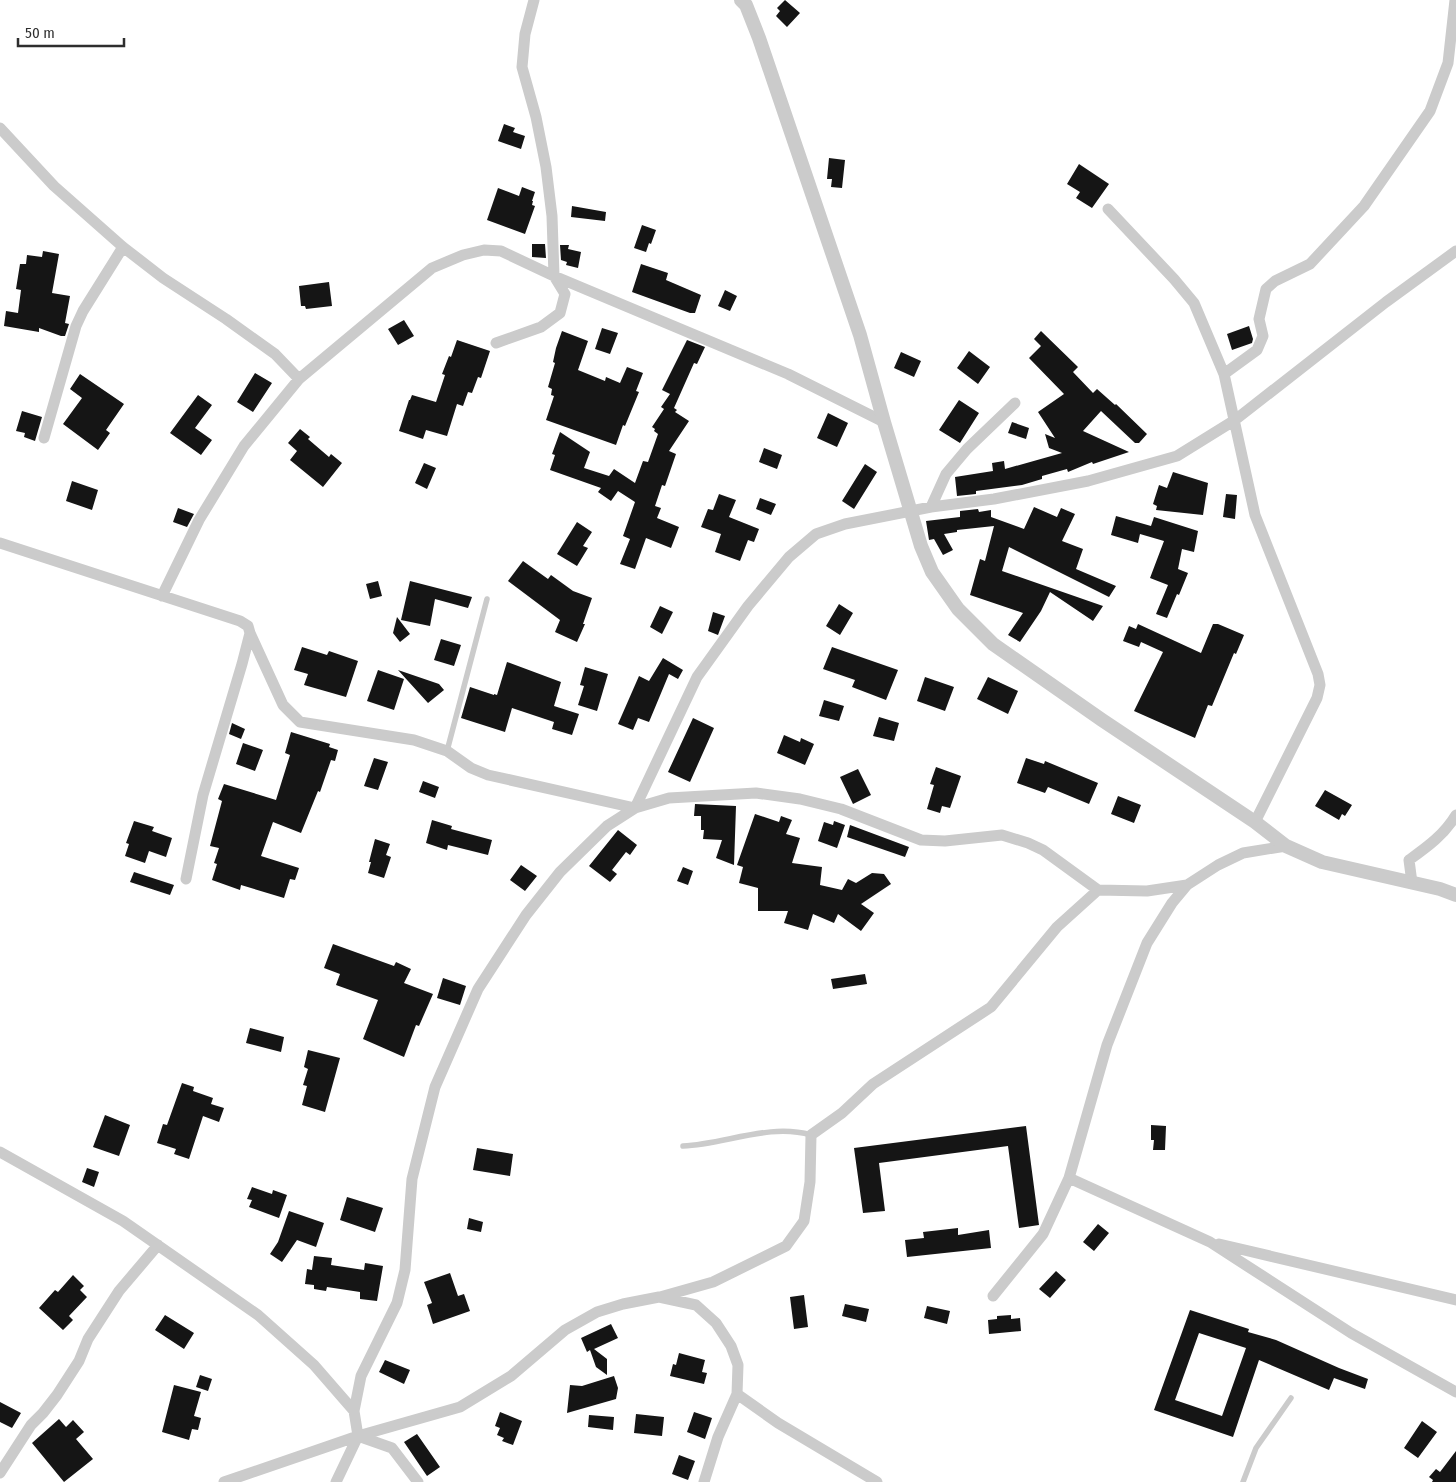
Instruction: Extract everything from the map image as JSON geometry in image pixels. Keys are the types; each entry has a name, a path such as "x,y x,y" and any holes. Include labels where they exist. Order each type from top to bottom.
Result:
{"street":[{"path":"496,343 540,327 560,313 565,294 554,276 552,216 546,167 538,125 522,68 525,34 534,0"},
{"path":"1224,374 1257,350 1263,336 1259,319 1266,288 1275,281 1310,264 1364,206 1430,112 1448,63 1455,0"},
{"path":"745,2 760,38 860,335 921,546 932,572 958,609 992,644 1102,720 1256,822 1286,846 1322,862 1456,895"},
{"path":"0,128 54,186 123,247 163,278 226,319 274,354 299,378"},
{"path":"1108,209 1194,303 1224,374 1255,515 1318,674 1320,685 1317,698 1256,822"},
{"path":"44,438 76,326 83,311 123,247"},
{"path":"162,596 199,520 244,446 299,378 432,268 449,260 484,250 501,252 788,374 884,422"},
{"path":"635,808 697,677 748,606 789,557 816,534 844,524 931,507 994,499 1088,480 1177,456 1235,420 1386,302 1456,251"},
{"path":"931,507 946,474 967,449 1015,402"},
{"path":"0,543 240,621 248,626 284,705 300,722 414,740 447,752 471,768 488,775 635,808"},
{"path":"186,879 204,795 250,633"},
{"path":"336,1482 358,1436 354,1411 361,1376 397,1303 405,1270 412,1179 435,1087 478,989 526,915 560,872 607,826 635,808 669,798 756,793 800,799 841,809 921,840 945,841 1002,836 1028,843 1043,850 1098,890 1147,891 1187,885"},
{"path":"1412,883 1409,860 1437,839 1448,828 1456,815"},
{"path":"993,1296 1043,1234 1069,1178 1107,1045 1147,944 1172,902 1187,885 1218,864 1243,853 1286,846"},
{"path":"224,1482 358,1436 460,1407 511,1376 564,1330 597,1312 713,1282 786,1246 804,1221 810,1182 811,1135 842,1113 872,1084 991,1007 1057,927 1098,890"},
{"path":"0,1152 123,1221 258,1315 314,1364 354,1411"},
{"path":"1069,1178 1210,1242 1351,1333 1456,1392"},
{"path":"1210,1242 1456,1300"},
{"path":"0,1473 31,1424 57,1395 78,1361 92,1332 119,1291 158,1245"},
{"path":"659,1297 696,1306 716,1323 731,1346 738,1365 738,1394 718,1437 704,1482"},
{"path":"738,1394 778,1424 877,1482"},
{"path":"358,1436 392,1448 418,1482"}],"lane":[{"path":"447,752 487,599"},
{"path":"683,1146 705,1145 757,1133 797,1131 811,1135"},
{"path":"1243,1482 1256,1448 1291,1398"}],"building":[{"path":"785,0 800,13 787,27 776,16 780,11 777,8"},
{"path":"504,124 515,128 513,132 525,136 521,149 498,141"},
{"path":"829,158 845,160 842,188 831,187 832,179 827,179"},
{"path":"1079,164 1109,184 1092,208 1076,198 1080,192 1067,184"},
{"path":"522,187 535,192 532,205 535,206 525,234 487,220 498,188 519,196"},
{"path":"572,206 606,212 605,221 571,217"},
{"path":"642,225 656,230 646,252 634,248"},
{"path":"532,244 545,244 546,258 532,257"},
{"path":"560,245 569,245 568,249 581,252 578,268 566,265 567,262 561,260"},
{"path":"43,251 59,254 52,293 70,296 65,323 69,324 65,336 39,328 39,332 4,326 6,311 18,313 21,290 16,289 20,264 26,264 27,255 42,257"},
{"path":"641,264 668,273 666,280 701,295 695,313 690,313 632,292"},
{"path":"329,282 332,306 306,309 305,306 301,306 299,286"},
{"path":"725,290 737,296 730,311 718,306"},
{"path":"404,320 414,336 398,345 388,329"},
{"path":"1249,326 1253,339 1252,343 1232,350 1227,334"},
{"path":"602,328 618,333 610,354 595,349"},
{"path":"562,331 588,341 578,370 605,381 606,377 620,383 627,367 643,373 636,391 639,392 625,426 623,425 616,445 546,420 554,396 551,395 552,389 548,387 555,363 553,362 556,348"},
{"path":"1041,331 1078,367 1073,372 1093,393 1097,389 1116,404 1147,434 1139,443 1135,443 1101,411 1083,431 1129,452 1093,464 1092,462 1068,472 1067,469 1042,476 1042,479 1022,485 976,491 976,494 957,496 955,477 993,471 992,463 1004,461 1005,469 1062,453 1049,448 1045,434 1055,438 1038,412 1064,394 1029,358 1041,346 1034,339"},
{"path":"457,340 490,351 481,378 478,377 472,393 468,392 463,406 457,404 447,436 426,430 423,439 399,431 412,395 436,402 445,375 442,374"},
{"path":"687,340 705,347 697,364 694,363 674,408 677,410 675,412 689,421 669,451 676,454 665,486 662,485 655,506 661,508 657,518 679,527 671,548 646,538 635,569 620,564 630,539 623,536 635,502 618,491 611,501 598,492 601,488 550,470 555,455 552,454 560,432 590,452 584,468 609,476 614,469 635,483 643,461 648,462 658,434 652,427 664,409 661,407 670,394 662,390"},
{"path":"969,351 990,367 978,384 957,368"},
{"path":"901,352 921,361 914,377 894,368"},
{"path":"255,373 272,383 253,412 237,402"},
{"path":"80,374 124,404 106,430 110,433 98,450 63,424 82,398 70,389"},
{"path":"198,395 212,405 195,428 212,440 201,455 170,433"},
{"path":"959,400 979,413 960,443 939,430"},
{"path":"22,411 42,417 35,441 24,437 25,433 16,431"},
{"path":"828,413 848,423 837,447 817,438"},
{"path":"1012,422 1029,428 1026,439 1008,433"},
{"path":"300,429 310,437 308,439 329,457 331,454 342,463 323,487 290,460 297,451 288,443"},
{"path":"764,448 782,455 777,469 759,462"},
{"path":"424,463 436,468 427,489 415,483"},
{"path":"865,464 877,472 854,509 842,501"},
{"path":"1173,472 1208,483 1203,515 1156,510 1157,506 1153,504 1159,485 1167,488"},
{"path":"72,481 98,490 92,510 66,501"},
{"path":"719,494 736,500 729,517 759,529 754,542 748,540 740,561 715,552 721,534 701,527 708,509 713,510"},
{"path":"1226,494 1237,495 1235,519 1223,517"},
{"path":"760,498 776,504 771,515 756,509"},
{"path":"1034,507 1057,517 1061,508 1075,514 1062,541 1083,549 1076,569 1116,586 1109,597 1009,547 1002,571 1103,606 1093,621 1050,592 1041,611 1020,642 1008,635 1023,613 970,595 980,559 985,561 994,526 957,530 957,532 944,534 953,550 943,555 934,539 929,540 926,521 960,517 960,511 978,509 979,512 991,510 991,517 1024,529"},
{"path":"178,508 194,514 187,527 173,522"},
{"path":"1116,516 1151,526 1154,517 1198,531 1194,552 1182,549 1178,569 1188,573 1167,618 1156,614 1168,585 1150,578 1164,541 1140,534 1138,543 1111,535"},
{"path":"577,522 592,532 583,546 588,548 577,566 557,554"},
{"path":"523,561 548,579 551,575 573,591 592,598 583,624 585,624 577,642 555,632 560,620 508,581"},
{"path":"378,581 382,596 370,599 366,584"},
{"path":"410,581 472,597 468,608 435,599 430,626 401,620"},
{"path":"839,604 853,613 840,635 826,626"},
{"path":"660,606 673,612 662,634 650,627"},
{"path":"713,612 725,616 718,635 708,631"},
{"path":"397,617 410,634 400,642 393,633"},
{"path":"1138,624 1201,653 1213,624 1218,624 1244,635 1236,654 1234,653 1212,706 1208,705 1195,738 1134,711 1163,652 1141,642 1139,647 1123,641 1129,626 1136,629"},
{"path":"441,639 461,645 454,666 434,660"},
{"path":"302,647 327,655 329,651 358,661 346,697 304,685 308,674 294,670"},
{"path":"832,647 898,670 886,700 852,687 855,680 823,669"},
{"path":"663,658 683,670 678,679 669,674 649,722 638,718 633,730 618,724 639,676 649,681"},
{"path":"507,662 561,682 554,706 579,714 572,735 552,729 554,722 512,708 505,732 461,718 470,687 497,695"},
{"path":"585,667 608,674 597,711 578,705 584,686 580,685"},
{"path":"378,670 404,679 394,710 367,701"},
{"path":"398,670 439,684 444,690 428,703"},
{"path":"925,677 954,687 945,711 917,701"},
{"path":"988,677 1018,691 1008,714 977,699"},
{"path":"824,700 844,706 839,721 819,716"},
{"path":"879,717 899,723 894,741 873,736"},
{"path":"693,718 714,728 690,782 668,772"},
{"path":"232,723 245,729 241,739 229,734"},
{"path":"291,732 330,744 329,747 338,750 335,761 331,760 320,792 318,791 301,833 273,822 261,856 299,868 295,880 290,879 284,898 241,885 240,890 212,880 217,864 214,863 219,848 210,846 222,801 218,799 224,784 276,800 290,755 285,753"},
{"path":"784,735 800,742 801,738 814,744 805,765 777,753"},
{"path":"243,743 263,750 255,771 236,764"},
{"path":"374,758 388,762 378,790 364,786"},
{"path":"1026,758 1044,764 1045,761 1098,783 1089,804 1048,787 1045,793 1017,783"},
{"path":"936,767 961,776 950,808 942,806 940,813 927,809 934,785 930,784"},
{"path":"858,769 871,795 853,804 840,777"},
{"path":"423,781 439,787 435,798 419,792"},
{"path":"1325,790 1352,805 1345,816 1342,814 1339,820 1315,806"},
{"path":"1118,796 1141,805 1134,823 1111,814"},
{"path":"695,804 736,806 734,865 716,858 722,840 703,839 704,830 701,830 701,816 694,816"},
{"path":"755,814 779,822 781,816 792,820 786,834 800,838 792,863 822,867 820,885 842,890 848,879 856,883 872,873 884,874 891,884 861,904 874,913 861,931 838,914 834,923 813,914 808,930 784,923 788,911 758,911 758,888 739,883 743,867 737,865"},
{"path":"432,820 452,826 451,829 492,840 488,855 448,845 447,850 426,843"},
{"path":"134,821 154,827 152,831 172,838 166,857 149,851 145,863 125,856 129,844 126,843"},
{"path":"834,821 845,825 837,848 818,841 824,822 833,825"},
{"path":"850,825 909,847 905,857 847,837"},
{"path":"618,830 637,845 630,855 626,852 612,870 617,874 610,882 589,866"},
{"path":"375,839 390,844 386,855 391,857 384,878 368,873"},
{"path":"521,865 537,876 525,891 510,880"},
{"path":"683,867 693,871 688,885 677,881"},
{"path":"134,872 174,885 170,895 130,882"},
{"path":"333,944 394,966 396,962 411,969 404,983 433,994 419,1026 416,1025 404,1057 363,1039 378,1000 336,985 340,974 324,968"},
{"path":"865,974 867,984 833,989 831,979"},
{"path":"443,978 466,986 460,1005 437,998"},
{"path":"250,1028 284,1037 281,1052 246,1043"},
{"path":"308,1050 340,1058 325,1112 302,1105 307,1086 303,1085 308,1069 304,1067"},
{"path":"182,1083 194,1087 193,1091 213,1098 211,1104 224,1108 219,1122 203,1116 189,1159 174,1154 176,1149 157,1143 163,1124 167,1125"},
{"path":"105,1115 130,1125 119,1156 93,1147"},
{"path":"1151,1125 1166,1126 1165,1150 1153,1150 1154,1140 1151,1140"},
{"path":"1026,1126 1039,1225 1019,1228 1008,1146 879,1163 885,1211 863,1213 854,1148"},
{"path":"477,1148 513,1154 510,1176 473,1170"},
{"path":"87,1168 99,1172 94,1187 82,1182"},
{"path":"252,1187 272,1194 273,1190 287,1195 279,1218 249,1207 252,1200 247,1199"},
{"path":"347,1197 383,1208 375,1232 340,1220"},
{"path":"289,1211 324,1223 316,1247 297,1240 282,1262 270,1254 278,1242"},
{"path":"469,1218 483,1222 481,1232 467,1229"},
{"path":"1098,1224 1109,1233 1094,1251 1083,1242"},
{"path":"958,1228 958,1235 989,1230 991,1248 907,1257 905,1240 924,1238 923,1232"},
{"path":"314,1256 332,1258 331,1265 364,1270 365,1263 383,1266 377,1301 360,1299 360,1292 327,1287 326,1291 314,1289 314,1285 305,1284 307,1269 312,1270"},
{"path":"1056,1271 1066,1280 1050,1298 1039,1289"},
{"path":"450,1273 458,1296 464,1294 470,1311 433,1324 427,1305 432,1303 424,1282"},
{"path":"73,1275 84,1286 80,1290 87,1297 69,1316 73,1320 63,1330 39,1308 55,1290 58,1292"},
{"path":"804,1295 808,1327 794,1329 790,1297"},
{"path":"845,1304 869,1309 866,1322 842,1316"},
{"path":"927,1306 950,1311 947,1324 924,1318"},
{"path":"1190,1310 1249,1329 1248,1332 1276,1340 1368,1379 1365,1389 1334,1378 1329,1390 1259,1360 1233,1437 1154,1410","holes":["1199,1333 1246,1348 1222,1416 1175,1400"]},
{"path":"165,1315 194,1333 184,1349 155,1330"},
{"path":"1011,1315 1011,1319 1020,1318 1021,1331 989,1334 988,1320 997,1319 997,1316"},
{"path":"611,1324 618,1338 594,1349 607,1359 607,1375 596,1367 590,1350 587,1352 581,1338"},
{"path":"679,1353 705,1360 702,1372 707,1373 704,1384 670,1376 673,1364 676,1365"},
{"path":"385,1360 410,1370 404,1384 379,1372"},
{"path":"200,1375 212,1379 208,1391 196,1387"},
{"path":"614,1376 618,1388 616,1399 567,1413 570,1385 582,1386"},
{"path":"174,1385 201,1392 194,1416 201,1418 198,1430 192,1429 189,1440 162,1432"},
{"path":"0,1402 21,1413 12,1428 0,1422"},
{"path":"500,1412 522,1421 513,1445 502,1441 504,1438 497,1435 500,1428 495,1426"},
{"path":"694,1412 712,1418 705,1439 687,1432"},
{"path":"636,1414 664,1417 662,1436 634,1433"},
{"path":"589,1415 614,1417 613,1430 588,1427"},
{"path":"59,1419 66,1427 73,1420 84,1432 76,1439 93,1459 64,1482 32,1443"},
{"path":"1422,1421 1437,1432 1418,1458 1404,1448"},
{"path":"417,1434 440,1467 427,1476 404,1442"},
{"path":"1456,1451 1456,1482 1432,1482 1433,1480 1429,1477 1436,1469 1440,1472"},
{"path":"679,1455 695,1461 688,1480 672,1474"}]}
